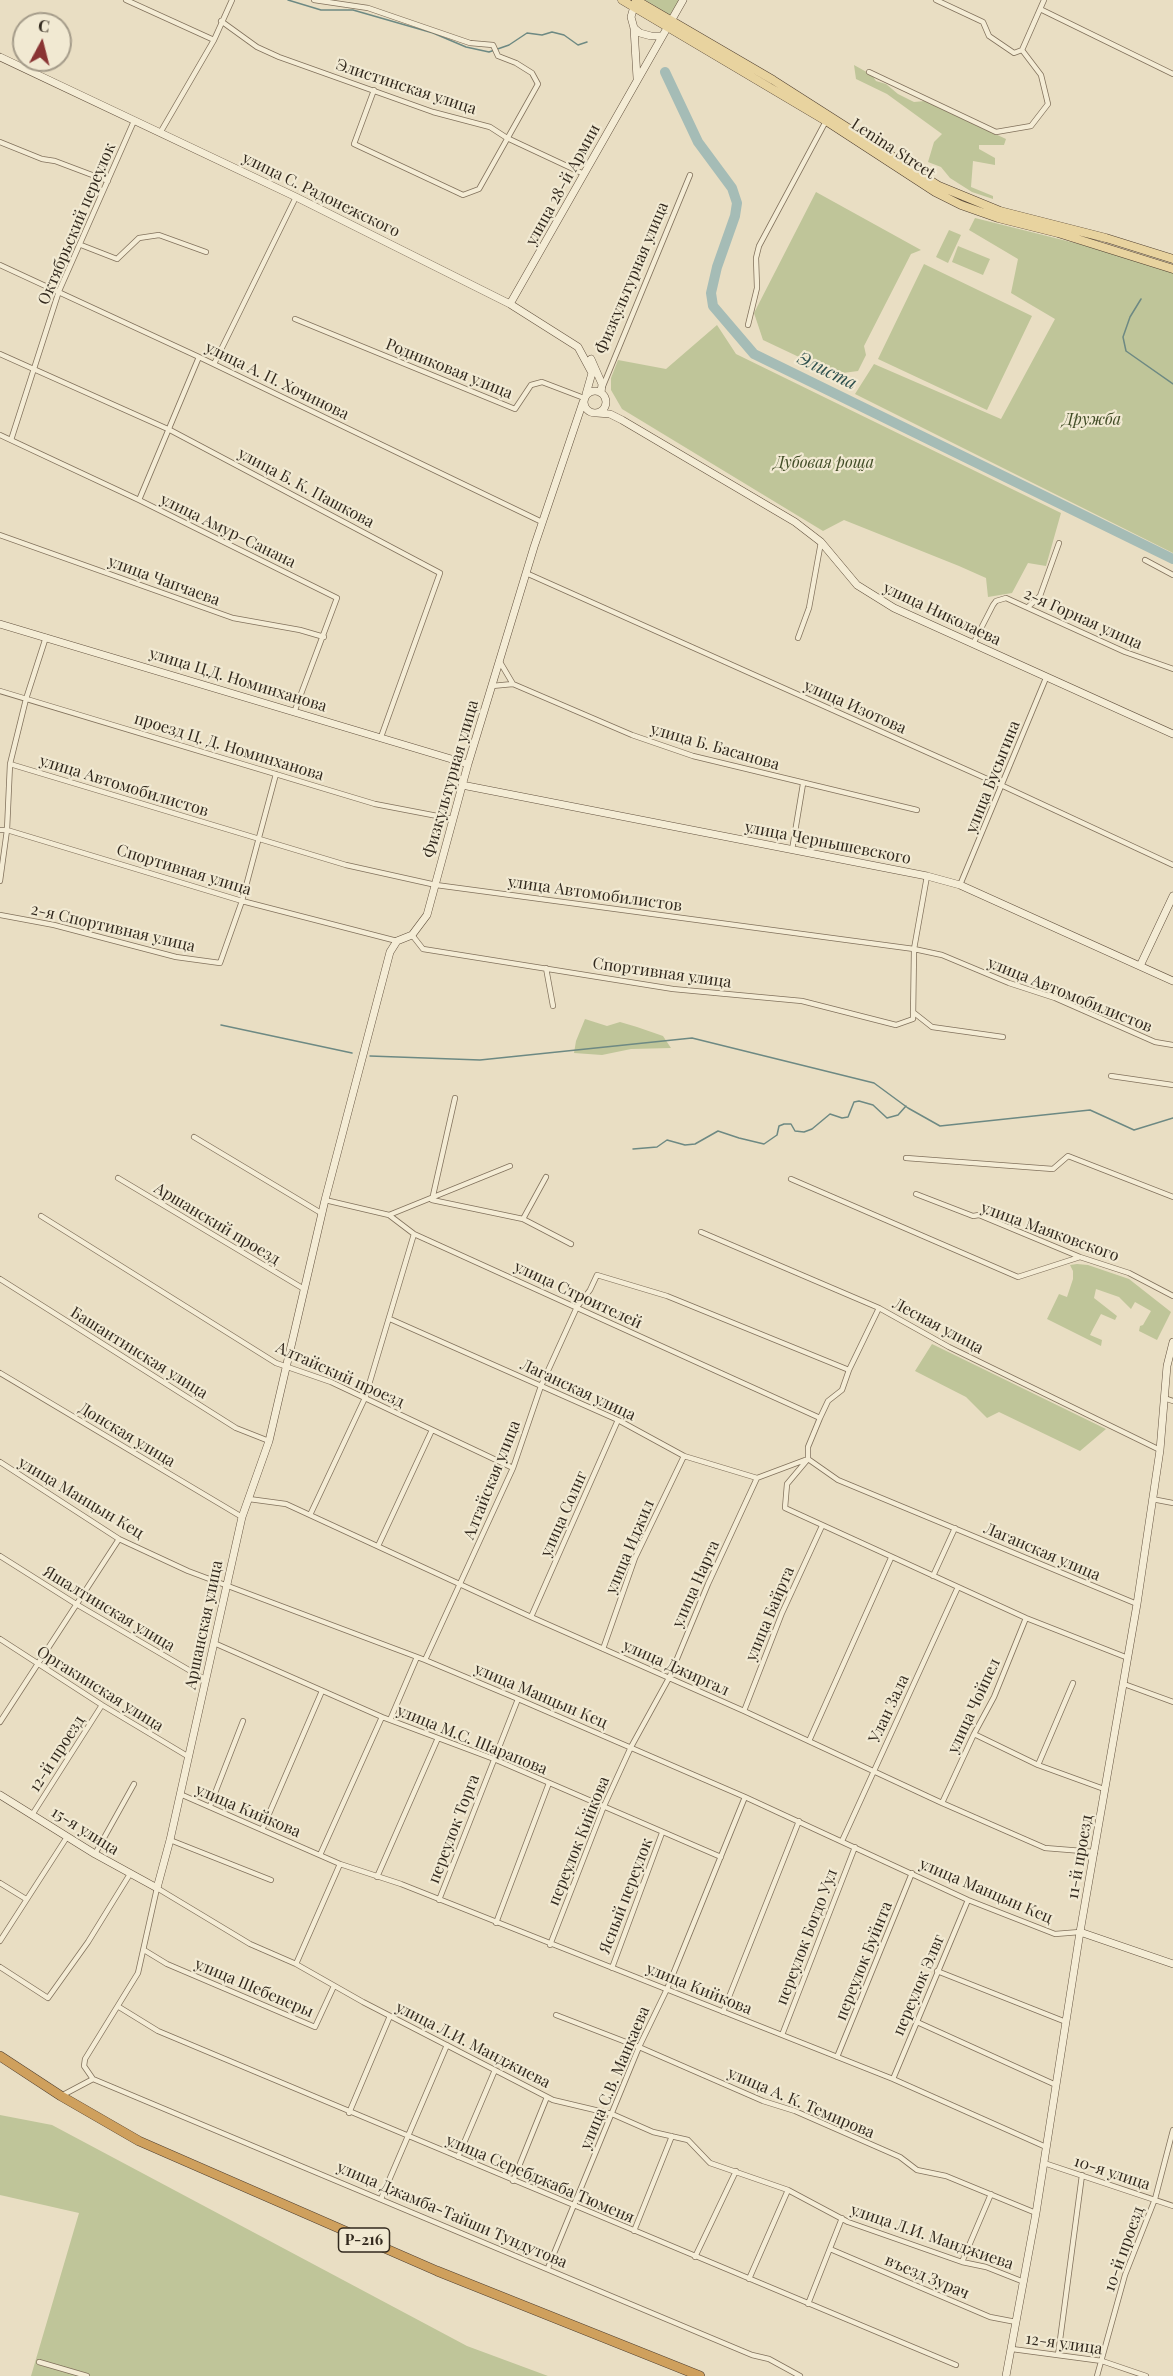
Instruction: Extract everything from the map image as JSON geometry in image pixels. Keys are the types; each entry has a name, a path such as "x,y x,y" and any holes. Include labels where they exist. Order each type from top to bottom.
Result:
{"highway":[{"name":"Р-216","path":"0,2056 61,2096 139,2141 437,2271 700,2376"}],"main road":[{"name":"Lenina Street","path":"622,0 636,2 935,192 961,205 998,218 1058,233 1173,268"},
{"name":"Lenina Street","path":"669,24 835,119 939,186 1000,211 1106,238 1173,259"}],"street":[{"path":"126,0 214,40"},
{"path":"160,133 214,40 232,0"},
{"path":"314,0 368,8 470,44 494,46 496,53 502,59 516,63 531,73 538,84 479,189 463,195 354,144 374,90"},
{"name":"улица 28-й Армии","path":"510,303 682,0"},
{"path":"936,0 983,22 989,36 1014,53 1022,50 1044,0"},
{"path":"636,2 631,17 634,28 637,78"},
{"path":"1040,9 1173,74"},
{"name":"Элистинская улица","path":"221,21 257,47 279,57 433,112 490,127 507,138 585,174"},
{"path":"634,28 640,33 662,36"},
{"path":"869,72 996,132 1031,126 1048,104 1041,75 1022,50"},
{"name":"улица С. Радонежского","path":"0,57 296,197 510,303 578,347 592,373 584,398"},
{"name":"Октябрьский переулок","path":"11,440 59,291 134,121"},
{"path":"748,325 757,288 756,269 759,246 826,121"},
{"path":"0,142 108,181"},
{"name":"Физкультурная улица","path":"577,425 605,405 603,395 605,376 690,175"},
{"path":"214,364 296,197"},
{"path":"81,245 117,259 139,238 159,234 206,252"},
{"name":"улица А. П. Хочинова","path":"0,265 214,364 542,522"},
{"name":"Родниковая улица","path":"295,319 515,409 531,385 542,382 584,398"},
{"path":"578,347 596,369 602,384 603,395 612,411 621,420"},
{"name":"улица Б. К. Пашкова","path":"0,354 170,430 441,573 381,737"},
{"path":"139,500 199,357"},
{"path":"596,413 588,411 584,398 592,391 603,395"},
{"name":"Физкультурная улица","path":"412,935 427,915 468,764 526,573 577,425 584,398"},
{"name":"улица Николаева","path":"596,413 610,414 621,420 795,522 820,542 856,585 867,593 894,608 1173,734"},
{"name":"улица Амур-Санана","path":"0,435 139,500 337,598 295,710"},
{"name":"улица Чапчаева","path":"0,535 233,618 300,630 324,637"},
{"path":"798,638 809,608 820,542"},
{"path":"1028,607 1040,596 1059,543"},
{"path":"1145,560 1173,575"},
{"name":"улица Изотова","path":"526,573 1003,786 1173,865"},
{"name":"2-я Горная улица","path":"973,644 996,601 1006,598 1125,652 1173,669"},
{"name":"улица Ц.Д. Номинханова","path":"0,624 295,710 468,764"},
{"path":"0,881 7,830 10,764 26,699 46,637"},
{"path":"492,686 513,684 500,661"},
{"name":"улица Бусыгина","path":"960,885 1046,678"},
{"name":"улица Б. Басанова","path":"513,684 632,735 693,756 917,810"},
{"name":"проезд Ц. Д. Номинханова","path":"0,691 375,804 453,819"},
{"name":"улица Автомобилистов","path":"10,764 346,865 436,885 914,949 942,955 1009,983 1054,998 1155,1042 1173,1046"},
{"path":"242,901 276,774"},
{"path":"0,775 8,775"},
{"path":"792,850 803,784"},
{"name":"улица Чернышевского","path":"462,785 927,876 960,885 1173,981"},
{"name":"Спортивная улица","path":"0,830 7,830 242,901 396,941"},
{"path":"927,876 914,949 913,1012 932,1027 1003,1037"},
{"path":"1140,966 1173,896"},
{"name":"2-я Спортивная улица","path":"0,915 54,925 176,957 220,963 242,901"},
{"path":"396,941 412,935"},
{"name":"Спортивная улица","path":"412,935 423,949 673,988 802,1001 896,1024 914,1019 913,1012"},
{"name":"Аршанская улица","path":"93,2079 84,2066 85,2060 138,1973 242,1517 269,1441 288,1366 321,1213 390,952 396,941"},
{"path":"546,969 553,1006"},
{"path":"1111,1076 1173,1085"},
{"path":"432,1200 455,1098"},
{"path":"194,1137 321,1213"},
{"path":"906,1158 1053,1169 1068,1156 1173,1197"},
{"path":"389,1215 432,1200 510,1166"},
{"path":"523,1219 546,1177"},
{"name":"Аршанский проезд","path":"118,1178 304,1289"},
{"path":"792,1179 1018,1277 1080,1257"},
{"name":"улица Маяковского","path":"916,1194 973,1216 979,1215 1080,1257 1129,1273 1173,1296"},
{"name":"улица Строителей","path":"325,1200 389,1215 414,1234 820,1418"},
{"path":"432,1200 523,1219 571,1244"},
{"name":"Алтайский проезд","path":"41,1216 276,1363 331,1382 513,1468"},
{"name":"Лесная улица","path":"701,1232 879,1308 949,1347 1160,1450"},
{"path":"310,1515 365,1398 414,1234"},
{"name":"Алтайская улица","path":"425,1660 513,1468 541,1386 577,1307 590,1290 597,1275 667,1296 849,1370"},
{"name":"Башантинская улица","path":"0,1279 236,1428 269,1441"},
{"path":"879,1308 849,1370 842,1390 828,1401 820,1418 808,1447 808,1460 787,1484 785,1508 891,1558 1026,1617 1128,1658"},
{"name":"Лаганская улица","path":"390,1319 618,1420 684,1456 757,1478"},
{"name":"11-й проезд","path":"1006,2376 1036,2213 1080,1932 1137,1604 1160,1450 1167,1366 1173,1342"},
{"name":"Донская улица","path":"0,1373 242,1517"},
{"path":"1164,1398 1173,1401"},
{"name":"улица Солнг","path":"531,1617 618,1420"},
{"path":"378,1546 432,1430"},
{"name":"улица Иджил","path":"603,1649 635,1558 684,1456"},
{"path":"757,1478 808,1460"},
{"name":"Лаганская улица","path":"808,1460 838,1480 1137,1604"},
{"name":"улица Манцын Кец","path":"0,1462 119,1539 188,1571 425,1660 518,1699 799,1821 968,1900 1055,1934 1080,1932"},
{"name":"улица Нарта","path":"631,1747 669,1678 708,1584 757,1478"},
{"name":"улица Джиргал","path":"249,1499 286,1504 1044,1848 1095,1852"},
{"path":"1152,1499 1173,1503"},
{"name":"улица Байрта","path":"744,1711 782,1613 822,1526"},
{"path":"933,1576 955,1528"},
{"path":"0,1722 119,1539"},
{"name":"Яшалтинская улица","path":"0,1556 76,1604 206,1680"},
{"path":"809,1741 891,1558"},
{"name":"Улан Зала","path":"842,1841 958,1587"},
{"name":"улица Чойпел","path":"942,1803 994,1697 1026,1617"},
{"name":"Оргакинская улица","path":"0,1639 102,1705 189,1757"},
{"name":"улица М.С. Шарапова","path":"214,1643 382,1717 494,1760 721,1857"},
{"path":"390,1720 417,1657"},
{"path":"1038,1766 1073,1683"},
{"path":"1124,1684 1173,1702"},
{"path":"262,1830 322,1691"},
{"name":"переулок Торга","path":"439,1900 518,1699"},
{"name":"12-й проезд","path":"32,1815 102,1705"},
{"path":"320,1855 382,1717"},
{"path":"210,1806 243,1721"},
{"path":"974,1734 1038,1766 1104,1789"},
{"path":"377,1877 438,1738"},
{"name":"переулок Кийкова","path":"550,1945 604,1806 631,1747"},
{"path":"496,1923 549,1783"},
{"path":"95,1854 134,1784"},
{"name":"улица Кийкова","path":"180,1794 340,1864 439,1900 892,2079 1046,2147"},
{"name":"15-я улица","path":"0,1795 95,1854 157,1888"},
{"name":"улица С.В. Манкаева","path":"548,2268 639,2047 667,1989 745,1797"},
{"path":"723,2012 799,1821"},
{"name":"Ясный переулок","path":"612,1968 662,1833"},
{"path":"0,1941 67,1837"},
{"path":"170,1840 271,1880"},
{"name":"переулок Богдо Уул","path":"782,2035 855,1847"},
{"path":"297,1964 340,1864"},
{"path":"0,1967 48,1998 88,1942 130,1874"},
{"name":"переулок Буйнта","path":"837,2057 912,1874"},
{"path":"0,1883 26,1899"},
{"name":"улица Л.И. Манджиева","path":"157,1888 250,1944 297,1964 390,2016 547,2097 612,2114 653,2132 688,2140 710,2163 788,2190 842,2218 962,2262 986,2267 1023,2282"},
{"name":"переулок Элвг","path":"892,2079 968,1900"},
{"path":"1080,1932 1173,1964"},
{"name":"улица Шебенеры","path":"144,1950 167,1964 315,2027 334,1986"},
{"path":"937,1971 1066,2022"},
{"name":"улица Серебджаба Тюменя","path":"119,2007 158,2031 349,2113 956,2365"},
{"name":"улица А. К. Темирова","path":"556,2015 639,2047 900,2157 916,2170 946,2176 1036,2213"},
{"path":"349,2113 390,2016"},
{"path":"917,2022 1056,2085"},
{"path":"381,2199 447,2045"},
{"path":"458,2157 495,2070"},
{"path":"61,2096 93,2079"},
{"name":"улица Джамба-Тайши Тундутова","path":"93,2079 752,2355 769,2359 800,2376"},
{"path":"513,2181 547,2097"},
{"name":"10-й проезд","path":"1097,2376 1125,2275 1155,2199 1173,2130"},
{"path":"634,2231 672,2136"},
{"name":"10-я улица","path":"1044,2163 1173,2206"},
{"path":"695,2257 736,2171"},
{"path":"1058,2355 1082,2175"},
{"path":"749,2279 788,2190"},
{"path":"962,2262 991,2194"},
{"path":"808,2304 842,2218"},
{"name":"въезд Зурач","path":"830,2249 990,2317 1016,2322"},
{"name":"12-я улица","path":"1012,2349 1102,2361 1146,2376"},
{"path":"39,2362 87,2376"}],"green space":[{"path":"645,0 679,0 670,15"},
{"path":"854,65 872,75 876,81 886,84 898,94 914,102 925,101 1006,139 1004,145 979,145 979,149 995,158 995,165 973,161 971,187 993,196 993,199 972,192 950,178 941,167 928,162 934,142 942,134 887,94 856,79"},
{"path":"816,192 921,250 911,254 864,346 866,355 858,371 835,374 763,340 754,313"},
{"name":"Дружба","path":"975,218 1079,244 1173,272 1173,553 855,394 874,364 1001,419 1055,319 1011,293 1018,259 969,230"},
{"path":"949,230 961,235 948,263 936,257"},
{"path":"958,246 990,259 983,275 952,262"},
{"path":"924,264 1032,316 987,410 878,359"},
{"name":"Дубовая роща","path":"717,325 736,354 1061,513 1046,566 1028,563 1012,593 988,597 986,578 844,520 823,531 622,409 611,390 611,378 618,360 666,369"},
{"path":"585,1019 607,1026 620,1022 637,1027 663,1036 671,1048 631,1049 602,1055 574,1053"},
{"path":"1070,1265 1088,1265 1129,1279 1171,1312 1157,1340 1139,1331 1151,1311 1135,1302 1131,1309 1119,1297 1096,1289 1094,1298 1117,1316 1115,1320 1101,1314 1093,1329 1090,1335 1102,1340 1101,1346 1047,1319 1059,1294 1067,1297 1073,1279"},
{"path":"932,1344 1106,1429 1080,1451 999,1412 987,1418 966,1397 915,1371"},
{"path":"0,2115 52,2125 467,2346 548,2376 31,2376 79,2213 0,2195"}],"waterway":[{"path":"288,0 321,10 353,10 433,33 466,47 489,52 509,45 527,33 542,35 552,32 564,35 578,45 587,42"},
{"name":"Элиста","path":"665,72 698,142 732,188 737,203 711,293 713,306 754,354 1173,559"},
{"path":"1141,299 1130,317 1123,337 1126,351 1173,384"},
{"path":"221,1025 352,1053"},
{"path":"370,1056 480,1060 692,1038 874,1083 908,1108 940,1126 1090,1110 1134,1130 1173,1118"},
{"path":"633,1149 657,1147 667,1140 685,1145 695,1144 718,1131 764,1144 777,1135 779,1126 784,1124 791,1124 795,1131 804,1132 812,1129 830,1114 842,1118 848,1117 854,1102 873,1105 887,1118 898,1115 906,1106"}]}
